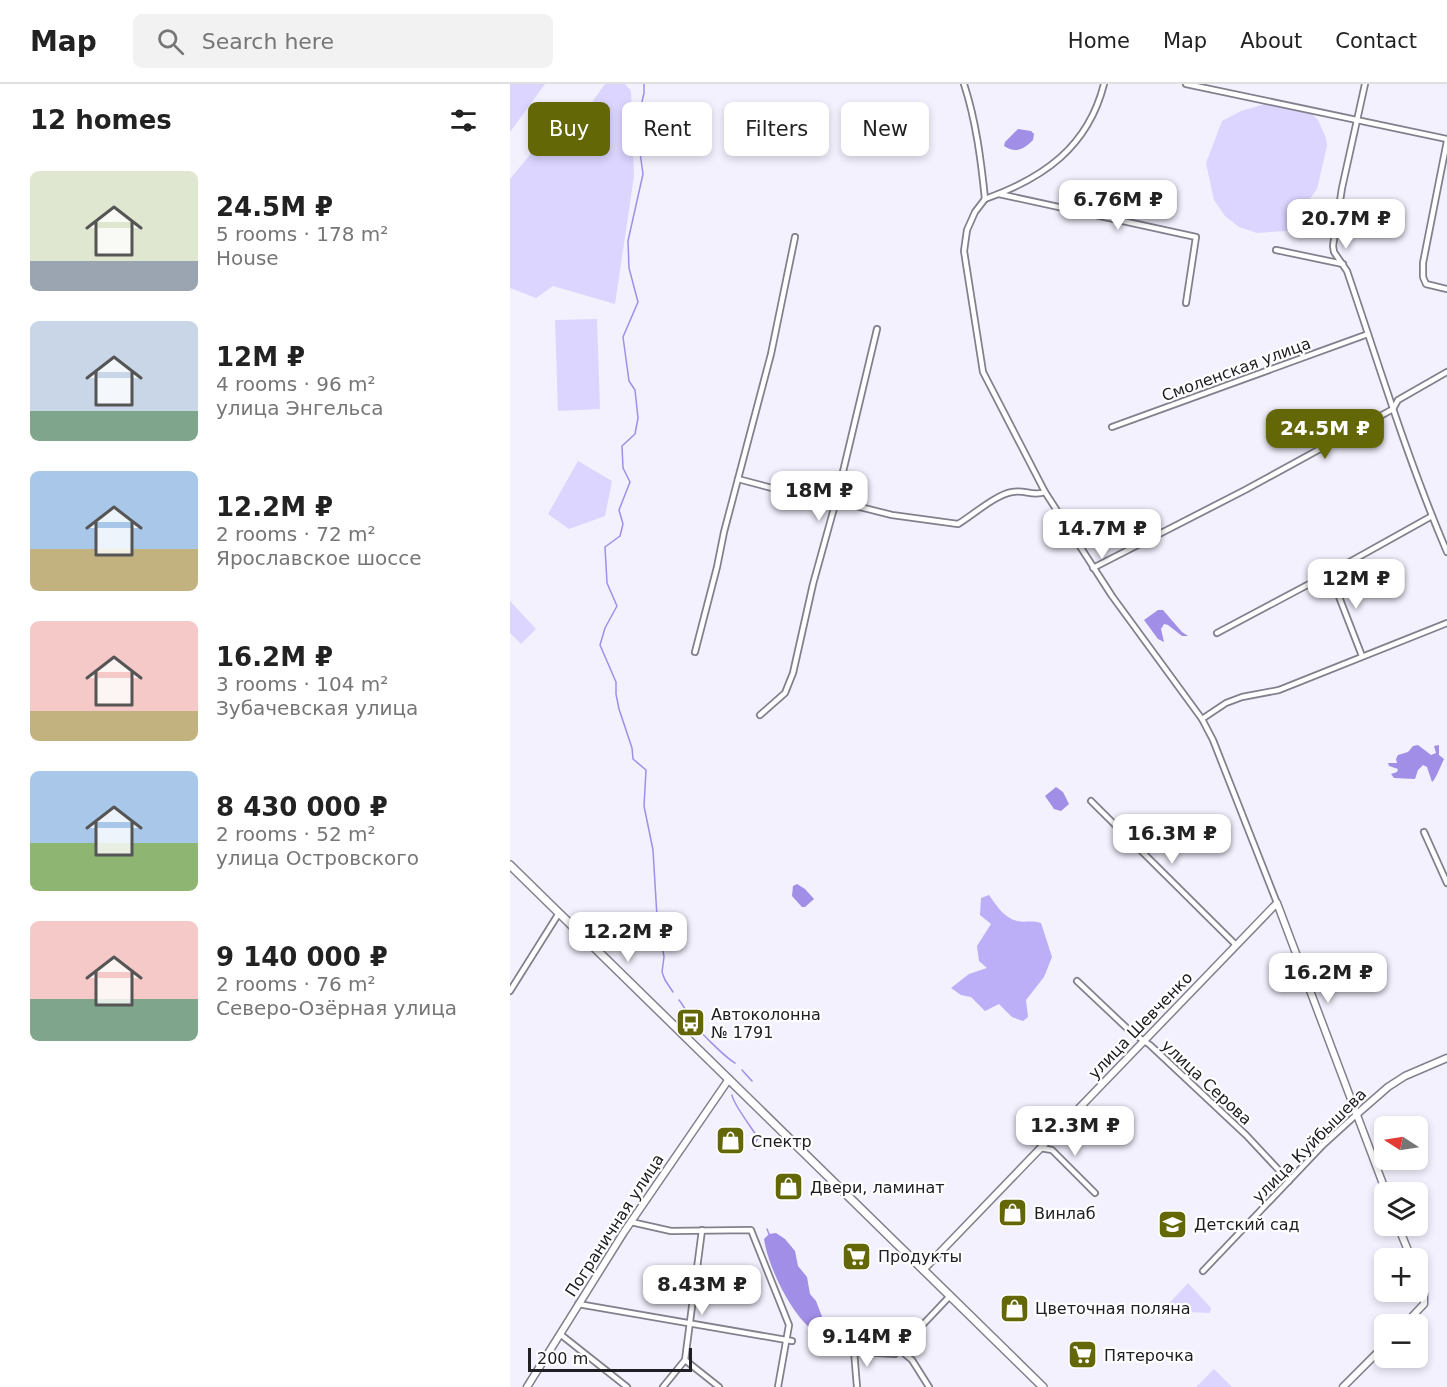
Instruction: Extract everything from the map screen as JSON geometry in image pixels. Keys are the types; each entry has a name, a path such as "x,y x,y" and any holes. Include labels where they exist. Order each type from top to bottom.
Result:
{"main road":[{"path":"510,865 1043,1387"}],"street":[{"path":"964,84 980,153 985,199"},
{"path":"1104,84 1092,119 1064,155 1043,172 985,199 975,212 967,230 963,251 982,372 1045,492 1093,568 1202,718 1213,740 1382,1182"},
{"path":"1186,84 1447,140 1423,262 1423,277 1426,284 1447,289"},
{"path":"1365,84 1335,227 1334,252 1347,271 1394,410 1447,552"},
{"path":"999,194 1196,237 1186,303"},
{"path":"695,652 771,354 795,237"},
{"path":"1276,250 1342,264"},
{"path":"760,715 785,693 793,673 877,329"},
{"name":"Смоленская улица","path":"1112,427 1368,334"},
{"path":"1093,568 1394,410 1398,400 1447,372"},
{"path":"738,479 813,500 836,501 892,514 958,524 1005,493 1017,491 1037,495 1045,492"},
{"path":"1217,633 1432,516"},
{"path":"1328,574 1362,656"},
{"path":"1202,718 1226,703 1242,697 1280,690 1447,623"},
{"path":"1091,801 1236,945"},
{"path":"1424,832 1447,883"},
{"name":"улица Шевченко","path":"923,1270 972,1222 1040,1148 1277,903"},
{"path":"510,991 559,913"},
{"name":"улица Серова","path":"1077,981 1246,1135 1289,1181"},
{"name":"улица Куйбышева","path":"1203,1271 1323,1145 1357,1114 1388,1087 1405,1076 1447,1058"},
{"name":"Пограничная улица","path":"531,1385 578,1304 631,1222 729,1079"},
{"path":"1040,1148 1052,1150 1095,1193"},
{"path":"631,1222 671,1231 751,1230 789,1325 789,1340 778,1387"},
{"path":"663,1387 685,1360 702,1230"},
{"path":"838,1346 854,1351 895,1354 950,1297"},
{"path":"1416,1314 1425,1302"},
{"path":"578,1304 789,1340"},
{"path":"560,1334 627,1387"},
{"path":"899,1349 912,1360 929,1387"},
{"path":"854,1351 857,1387"},
{"path":"1343,1387 1374,1356"},
{"path":"685,1360 718,1387"}],"shaded area":[{"path":"510,84 545,84 532,102 528,102 528,107 510,132"},
{"path":"605,84 625,84 631,91 631,102 622,102 622,156 633,156 634,176 615,304 553,286 536,298 510,288 510,179 529,156 610,156 610,102 592,102"},
{"path":"1265,104 1311,113 1318,120 1327,146 1317,189 1286,231 1257,233 1239,227 1225,216 1214,200 1206,163 1222,121 1241,111"},
{"path":"1018,129 1031,131 1034,134 1033,140 1016,150 1004,146 1005,142"},
{"path":"597,319 600,409 558,411 555,320"},
{"path":"578,461 612,481 605,516 569,529 548,514"},
{"path":"510,601 536,629 521,644 510,633"},
{"path":"1158,610 1163,610 1188,636 1182,636 1164,624 1161,629 1164,642 1158,639 1144,620"},
{"path":"1418,745 1431,755 1436,753 1434,746 1439,745 1439,755 1444,759 1434,780 1432,782 1427,767 1423,765 1418,770 1415,779 1394,778 1391,774 1397,772 1398,769 1389,766 1388,763 1397,763 1398,755"},
{"path":"1056,787 1063,792 1069,804 1061,811 1054,809 1045,796"},
{"path":"797,884 814,899 805,907 802,907 792,896 793,886"},
{"path":"989,895 1008,917 1020,922 1041,923 1052,957 1044,977 1026,1000 1028,1017 1023,1021 1012,1017 999,1004 985,1011 971,997 961,995 951,988 969,974 987,968 979,961 977,946 991,924 980,915 981,898"},
{"path":"776,1233 785,1239 795,1251 798,1266 807,1277 810,1294 816,1301 824,1322 820,1335 801,1318 777,1278 766,1251 764,1239 769,1234"},
{"path":"1188,1283 1211,1308 1210,1313 1162,1311"},
{"path":"1214,1369 1232,1387 1196,1387"}],"waterway":[{"path":"644,84 638,138 643,174 628,241 629,268 638,302 623,337 629,381 635,390 638,418 635,434 622,446 623,468 630,482 619,510 623,524 620,536 605,547 607,583 617,606 605,628 600,645 616,682 619,709 632,748 633,759 646,770 644,806 653,850 657,917 664,957 662,972 673,992"},
{"path":"679,1000 697,1028 735,1063"},
{"path":"742,1070 752,1081"},
{"path":"732,1095 758,1138 755,1149"},
{"path":"767,1229 769,1234"},
{"path":"820,1335 825,1348 829,1350"}],"place":[{"name":"Автоколонна № 1791","path":"690,1023"},
{"name":"Спектр","path":"730,1141"},
{"name":"Двери, ламинат","path":"789,1187"},
{"name":"Винлаб","path":"1013,1213"},
{"name":"Детский сад","path":"1173,1224"},
{"name":"Продукты","path":"857,1256"},
{"name":"Цветочная поляна","path":"1014,1308"},
{"name":"Пятерочка","path":"1083,1355"}]}
